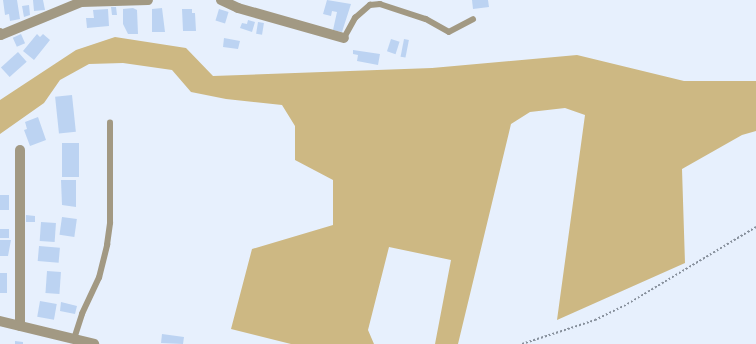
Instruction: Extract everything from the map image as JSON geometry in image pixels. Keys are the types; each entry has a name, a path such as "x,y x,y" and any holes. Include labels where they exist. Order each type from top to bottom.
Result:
{"street":[{"path":"0,33 1,35 81,2 148,0"},
{"path":"221,0 238,8 344,38"},
{"path":"20,150 20,326"},
{"path":"0,321 94,344"}],"lane":[{"path":"344,38 355,18 370,5 380,4 426,19 449,32 473,19"},
{"path":"74,339 82,314 99,278 107,245 110,223 110,123"}],"path":[{"path":"522,344 595,320 624,306 756,226"}],"shaded area":[{"path":"115,37 186,48 213,76 432,68 577,55 684,81 756,81 756,131 742,135 682,169 685,263 557,320 585,115 565,108 530,112 511,124 458,344 435,344 451,260 389,247 368,330 374,344 291,344 231,329 252,249 333,225 333,180 295,160 295,126 282,105 226,99 191,92 172,70 123,63 89,64 60,80 44,103 0,134 0,100 76,50"}],"building":[{"path":"3,0 17,0 20,19 10,21 9,14 5,15"},
{"path":"33,0 43,0 45,10 34,11"},
{"path":"327,0 351,4 342,32 333,30 337,12 332,11 331,16 323,14"},
{"path":"472,0 488,0 489,7 473,9"},
{"path":"29,5 30,15 24,17 22,6"},
{"path":"111,7 116,7 117,15 112,15"},
{"path":"133,8 137,10 138,34 128,34 123,24 123,9"},
{"path":"162,8 165,32 152,32 152,9"},
{"path":"108,9 109,26 87,28 86,18 94,18 93,10"},
{"path":"182,9 192,9 192,13 195,13 196,31 183,31"},
{"path":"219,9 229,12 225,23 215,20"},
{"path":"248,20 255,22 252,32 240,28 242,23 247,24"},
{"path":"258,22 264,23 262,35 256,34"},
{"path":"21,34 25,43 17,47 13,38"},
{"path":"37,34 40,37 43,34 50,40 34,60 23,51"},
{"path":"224,38 240,41 238,49 223,47"},
{"path":"391,39 400,42 396,54 387,51"},
{"path":"404,39 409,40 405,58 401,57"},
{"path":"353,50 380,54 378,65 357,61 358,55 353,54"},
{"path":"18,52 27,62 10,77 1,67"},
{"path":"72,95 76,132 59,134 55,97"},
{"path":"38,117 46,140 30,146 24,130 27,129 25,122"},
{"path":"62,143 79,143 79,177 62,177"},
{"path":"61,180 76,180 76,207 62,205"},
{"path":"0,195 9,195 9,210 0,210"},
{"path":"26,215 35,216 35,222 26,222"},
{"path":"62,217 77,219 74,237 59,235"},
{"path":"41,222 56,223 55,242 40,241"},
{"path":"0,229 9,229 9,238 0,238"},
{"path":"0,240 11,240 8,256 0,256"},
{"path":"39,246 60,248 59,263 38,261"},
{"path":"47,271 61,272 59,294 45,293"},
{"path":"0,273 7,273 7,293 0,293"},
{"path":"40,301 57,304 54,320 37,317"},
{"path":"61,302 77,306 75,314 60,311"},
{"path":"162,334 184,337 183,344 161,343"},
{"path":"15,341 23,342 23,344 15,344"}]}
